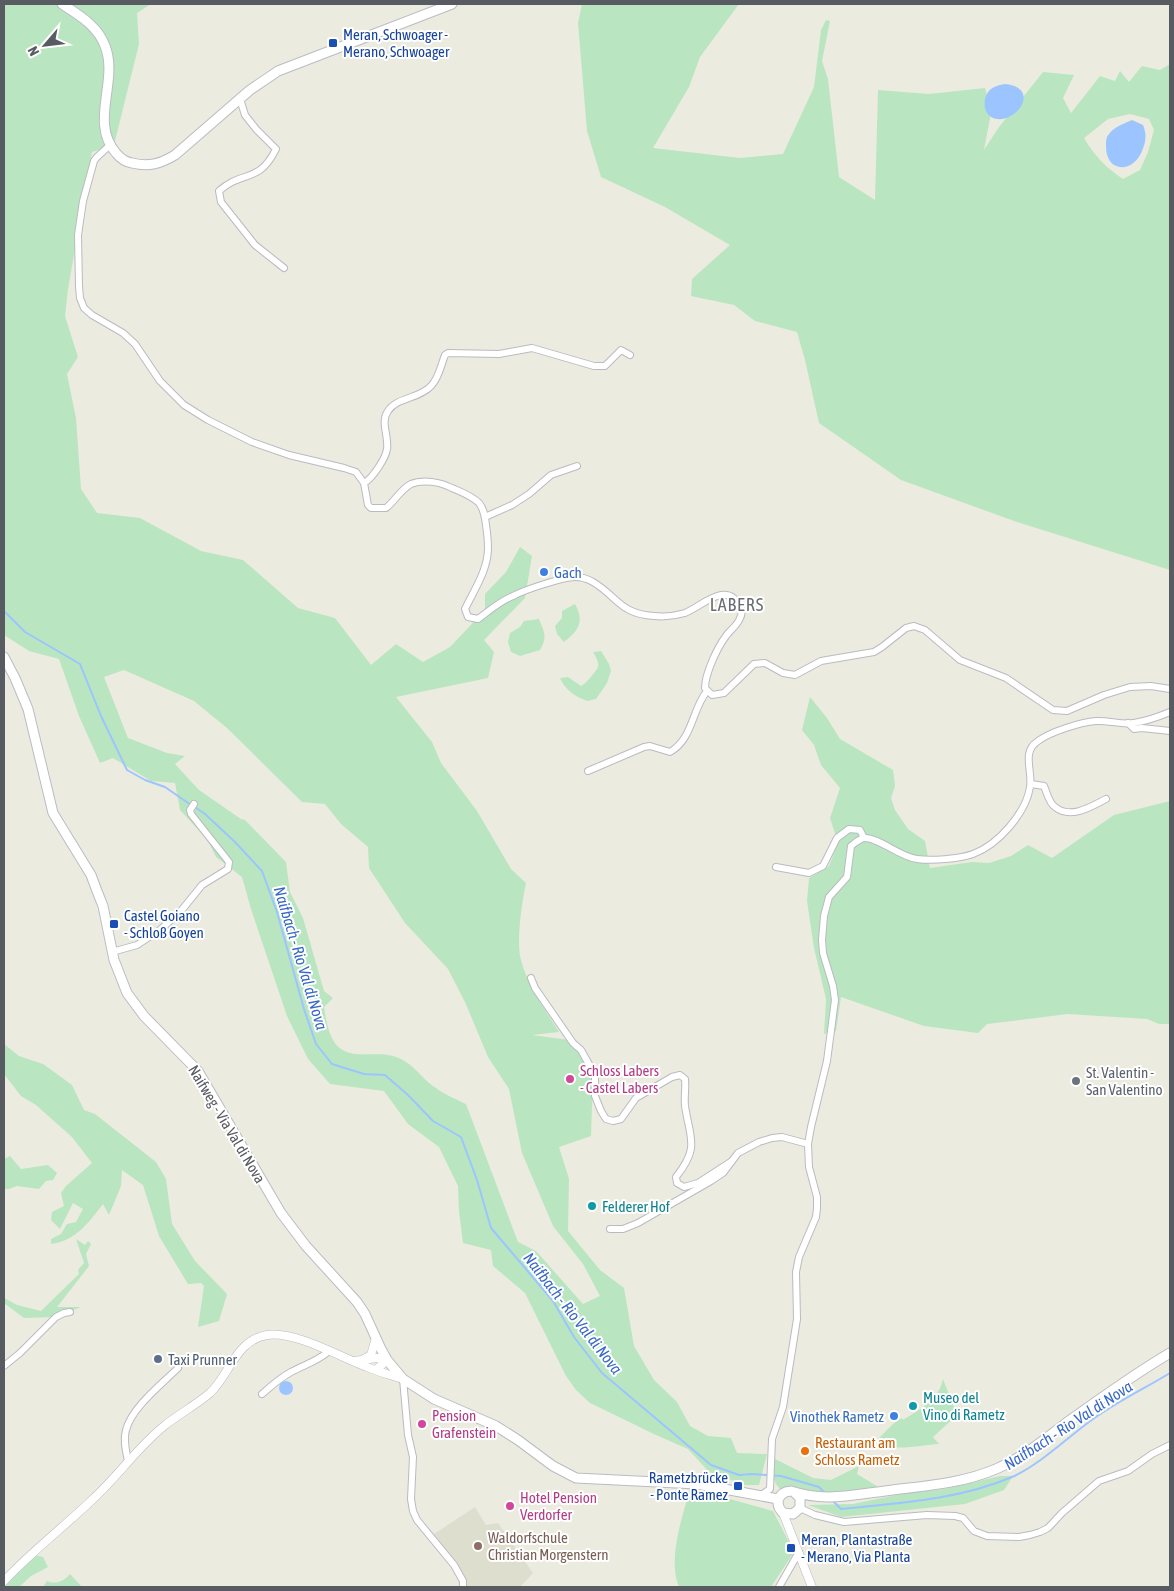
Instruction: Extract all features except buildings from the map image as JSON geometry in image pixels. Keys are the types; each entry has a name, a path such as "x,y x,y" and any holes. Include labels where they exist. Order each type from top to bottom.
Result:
{"main road":[{"path":"62,4 78,14 93,27 101,36 106,46 110,70 104,121 105,135 109,146 119,157 130,163 149,166 162,163 175,155 262,81 278,71 452,4"},
{"name":"Naifweg - Via Val di Nova","path":"4,657 28,709 54,813 91,876 97,891 112,952 123,985 135,1006 155,1029 198,1071 281,1213 306,1246 357,1302 387,1360 403,1378 434,1399 496,1426 552,1466 576,1478 697,1484 756,1495 780,1507"},
{"path":"817,1498 790,1515 780,1507 782,1494 791,1492 817,1498 841,1497 955,1482 999,1468 1027,1452 1122,1382 1170,1353"},
{"path":"791,1492 800,1498 799,1509"}],"street":[{"path":"240,99 245,116 256,130 276,149 265,168 253,175 229,183 220,190 219,196 255,246 284,268"},
{"path":"109,146 94,161 83,201 78,235 80,298 84,308 92,316 123,333 135,344 160,381 184,405 252,442 289,455 356,472 364,483 368,505 371,508 386,508 404,489 420,482 435,482 449,486 474,498 482,508 485,517 488,548 481,577 464,609 468,617 478,619 513,596 575,577 591,581 620,606 646,616 683,614 712,597 718,595 728,596 741,608 742,613 739,621 726,637 705,678 705,688 712,695 724,693 754,664 766,662 783,673 795,674 821,661 874,652 906,628 914,626 925,630 960,660 1006,678 1052,710 1067,711 1104,695 1130,687 1151,686 1170,689"},
{"path":"364,483 374,474 388,447 384,422 387,411 396,403 413,397 431,386 438,377 445,354 453,352 499,354 532,348 594,366 605,366 621,350 630,355"},
{"path":"485,517 512,506 551,475 577,466"},
{"path":"588,771 644,747 650,746 670,752 681,743 689,731 701,699 707,690"},
{"path":"812,1587 794,1537 773,1495 770,1458 772,1439 783,1407 797,1319 796,1272 798,1257 816,1217 817,1208 817,1197 809,1168 808,1144 827,1061 835,1008 835,994 823,953 822,940 824,916 829,897 847,877 851,846 864,838 873,840 905,856 927,860 972,855 987,848 1005,831 1022,807 1031,784 1028,759 1037,741 1088,722 1141,722 1170,712"},
{"path":"1128,723 1134,729 1170,730"},
{"path":"1031,784 1044,786 1055,808 1063,811 1080,812 1106,799"},
{"path":"112,952 137,945 160,930 181,911 202,885 228,869 229,862 191,814 192,806"},
{"path":"776,867 809,873 823,866 837,838 849,829 860,830 864,838"},
{"path":"531,978 534,988 573,1044 581,1050 592,1069 595,1075 595,1096 606,1119 613,1122 621,1119 636,1098 672,1077 680,1075 684,1079 686,1086 684,1097 692,1140 690,1158 676,1177 677,1183 684,1187 698,1183 732,1161"},
{"path":"610,1229 622,1229 638,1223 717,1177 723,1173 738,1153 747,1148 772,1138 782,1137 808,1144"},
{"path":"4,1366 20,1353 56,1317 70,1312"},
{"path":"4,1581 24,1560 94,1499 128,1461 165,1425 211,1392 219,1383 239,1351 256,1338 270,1335 284,1336 358,1361 366,1367 403,1378 408,1435 413,1457 411,1499 413,1511 417,1520 454,1566 463,1587"},
{"path":"358,1361 371,1355 376,1338"},
{"path":"262,1394 271,1385 291,1372 322,1358 330,1351"},
{"path":"358,1361 377,1358 387,1360 376,1370"},
{"path":"128,1461 125,1437 126,1429 132,1417 145,1400 178,1368"},
{"path":"794,1537 794,1518 799,1509 844,1522 926,1514 955,1516 963,1518 974,1531 987,1536 1019,1537 1030,1535 1048,1528 1062,1513 1099,1481 1128,1471 1152,1454 1170,1445"},
{"path":"756,1495 771,1486"},
{"path":"771,1486 780,1492 791,1492"},
{"path":"779,1587 799,1552"}],"shaded area":[{"name":"Waldorfschule Christian Morgenstern","path":"475,1507 486,1525 498,1523 533,1573 520,1587 465,1587 460,1572 434,1534"}],"green space":[{"path":"4,4 151,4 137,13 139,44 114,145 92,152 68,289 65,316 78,357 67,374 76,418 81,489 97,513 140,518 201,551 243,560 298,608 335,618 371,665 396,644 423,662 450,647 485,610 485,594 506,572 520,547 532,556 525,598 484,640 494,652 488,678 396,697 432,742 441,763 477,811 511,869 526,883 519,933 521,960 532,989 559,1032 532,1035 577,1041 583,1061 593,1075 591,1136 559,1147 569,1179 568,1231 600,1270 624,1288 634,1346 654,1380 677,1402 690,1426 708,1436 731,1438 737,1453 767,1454 759,1485 745,1485 709,1472 688,1449 590,1403 576,1390 566,1376 525,1293 493,1266 491,1250 463,1243 458,1186 439,1147 408,1124 384,1091 330,1084 308,1059 287,1016 242,877 216,857 207,839 180,810 175,783 151,781 113,758 100,763 79,716 59,659 29,651 4,635","holes":["124,670 194,701 227,728 302,802 325,804 341,824 368,847 369,868 405,923 448,969 465,1002 488,1057 509,1089 522,1153 553,1226 583,1264 600,1296 583,1304 536,1251 518,1242 466,1104 430,1084 412,1066 400,1059 380,1054 353,1054 341,1049 337,1045 329,1030 324,1007 333,998 324,991 303,918 290,892 286,862 245,820 199,790 175,764 185,756 167,753 128,738 104,677"]},
{"path":"582,4 739,4 700,57 689,87 653,148 740,158 783,154 814,87 821,30 826,20 830,21 822,61 828,79 839,177 875,200 878,90 929,94 985,88 991,113 984,150 999,127 1043,72 1074,75 1063,98 1071,113 1100,76 1115,81 1120,71 1129,82 1142,66 1160,70 1170,64 1170,570 1017,522 901,480 819,423 797,332 755,321 734,305 691,296 692,279 730,245 665,207 601,177 587,131 578,23","holes":["1130,114 1149,119 1154,130 1148,152 1140,170 1123,179 1101,161 1084,138 1108,119"]},
{"path":"575,604 580,621 573,634 564,642 557,634 555,626 562,618 562,611"},
{"path":"539,619 545,638 540,650 520,656 511,652 508,642 510,633 520,627 524,621"},
{"path":"601,651 611,671 607,683 596,699 587,701 571,692 560,678 568,677 581,686 598,666 593,652"},
{"path":"810,697 827,718 840,739 893,770 895,786 891,798 895,810 908,829 925,841 930,868 972,862 989,863 1011,856 1028,845 1052,858 1114,815 1170,801 1170,1024 1159,1024 1147,1019 1068,1014 987,1024 978,1033 924,1026 841,997 836,1031 824,1034 826,999 814,948 807,901 809,878 829,866 838,843 830,818 840,788 821,765 814,745 802,730"},
{"path":"4,1044 19,1056 43,1064 72,1085 84,1110 95,1114 156,1162 166,1179 172,1224 195,1261 227,1294 219,1321 198,1327 204,1286 201,1283 188,1284 159,1236 143,1185 122,1170 121,1186 109,1215 103,1204 87,1224 75,1235 51,1244 51,1239 61,1234 67,1224 76,1222 83,1209 73,1203 60,1229 51,1220 52,1212 64,1206 61,1193 66,1186 92,1163 72,1137 36,1105 21,1096 4,1074"},
{"path":"10,1156 21,1169 48,1165 57,1173 53,1180 46,1181 39,1189 17,1186 4,1189 4,1159"},
{"path":"76,1239 85,1245 88,1241 91,1244 86,1254 89,1266 57,1307 81,1307 56,1317 24,1318 4,1303 4,1298 17,1305 41,1311 79,1274 78,1270 84,1263"},
{"path":"943,1379 957,1415 933,1437 939,1444 915,1447 889,1447 881,1445 876,1441 894,1423 902,1418 903,1420 928,1404 937,1393"},
{"path":"775,1459 813,1478 831,1480 859,1466 857,1474 880,1488 812,1494 780,1489 774,1479 773,1460"},
{"path":"1000,1476 1013,1476 1004,1490 965,1504 841,1517 808,1505 853,1504 901,1494 945,1489"},
{"path":"690,1488 773,1511 794,1552 771,1587 679,1587 676,1576 675,1551"},
{"path":"30,1554 43,1557 48,1567 31,1576 19,1587 4,1587 4,1584"},
{"path":"70,1574 82,1587 43,1587 47,1581 60,1582"}],"water":[{"path":"1005,84 1016,87 1022,93 1024,99 1015,113 1008,117 1000,119 991,117 985,109 986,95 993,88"},
{"path":"1132,120 1143,125 1144,144 1138,158 1132,164 1120,167 1110,161 1107,154 1106,139 1114,129"},
{"path":"283,1381 289,1381 293,1388 289,1395 283,1395 279,1391 279,1385"}],"waterway":[{"name":"Naifbach - Rio Val di Nova","path":"4,611 25,632 80,664 101,716 127,770 145,780 165,787 191,805"},
{"name":"Naifbach - Rio Val di Nova","path":"195,807 234,841 262,871 277,912 304,1009 316,1044 332,1064 364,1074 385,1075 433,1121 461,1137 477,1180 491,1228 553,1301 574,1337 602,1373 711,1465 739,1475 781,1476 819,1487 825,1493"},
{"name":"Naifbach - Rio Val di Nova","path":"832,1500 841,1509 949,1496 992,1485 1032,1466 1099,1415 1170,1373"}],"place":[{"name":"Meran, Schwoager - Merano, Schwoager","path":"333,43"},
{"name":"Gach","path":"544,572"},
{"name":"Castel Goiano - Schloß Goyen","path":"114,924"},
{"name":"Schloss Labers - Castel Labers","path":"570,1079"},
{"name":"St. Valentin - San Valentino","path":"1076,1081"},
{"name":"Felderer Hof","path":"592,1206"},
{"name":"Taxi Prunner","path":"158,1359"},
{"name":"Museo del Vino di Rametz","path":"913,1406"},
{"name":"Vinothek Rametz","path":"894,1416"},
{"name":"Pension Grafenstein","path":"422,1424"},
{"name":"Restaurant am Schloss Rametz","path":"805,1451"},
{"name":"Rametzbrücke - Ponte Ramez","path":"738,1486"},
{"name":"Hotel Pension Verdorfer","path":"510,1506"},
{"name":"Waldorfschule Christian Morgenstern","path":"478,1546"},
{"name":"Meran, Plantastraße - Merano, Via Planta","path":"791,1548"}],"district":[{"name":"LABERS","path":"737,604"}]}
